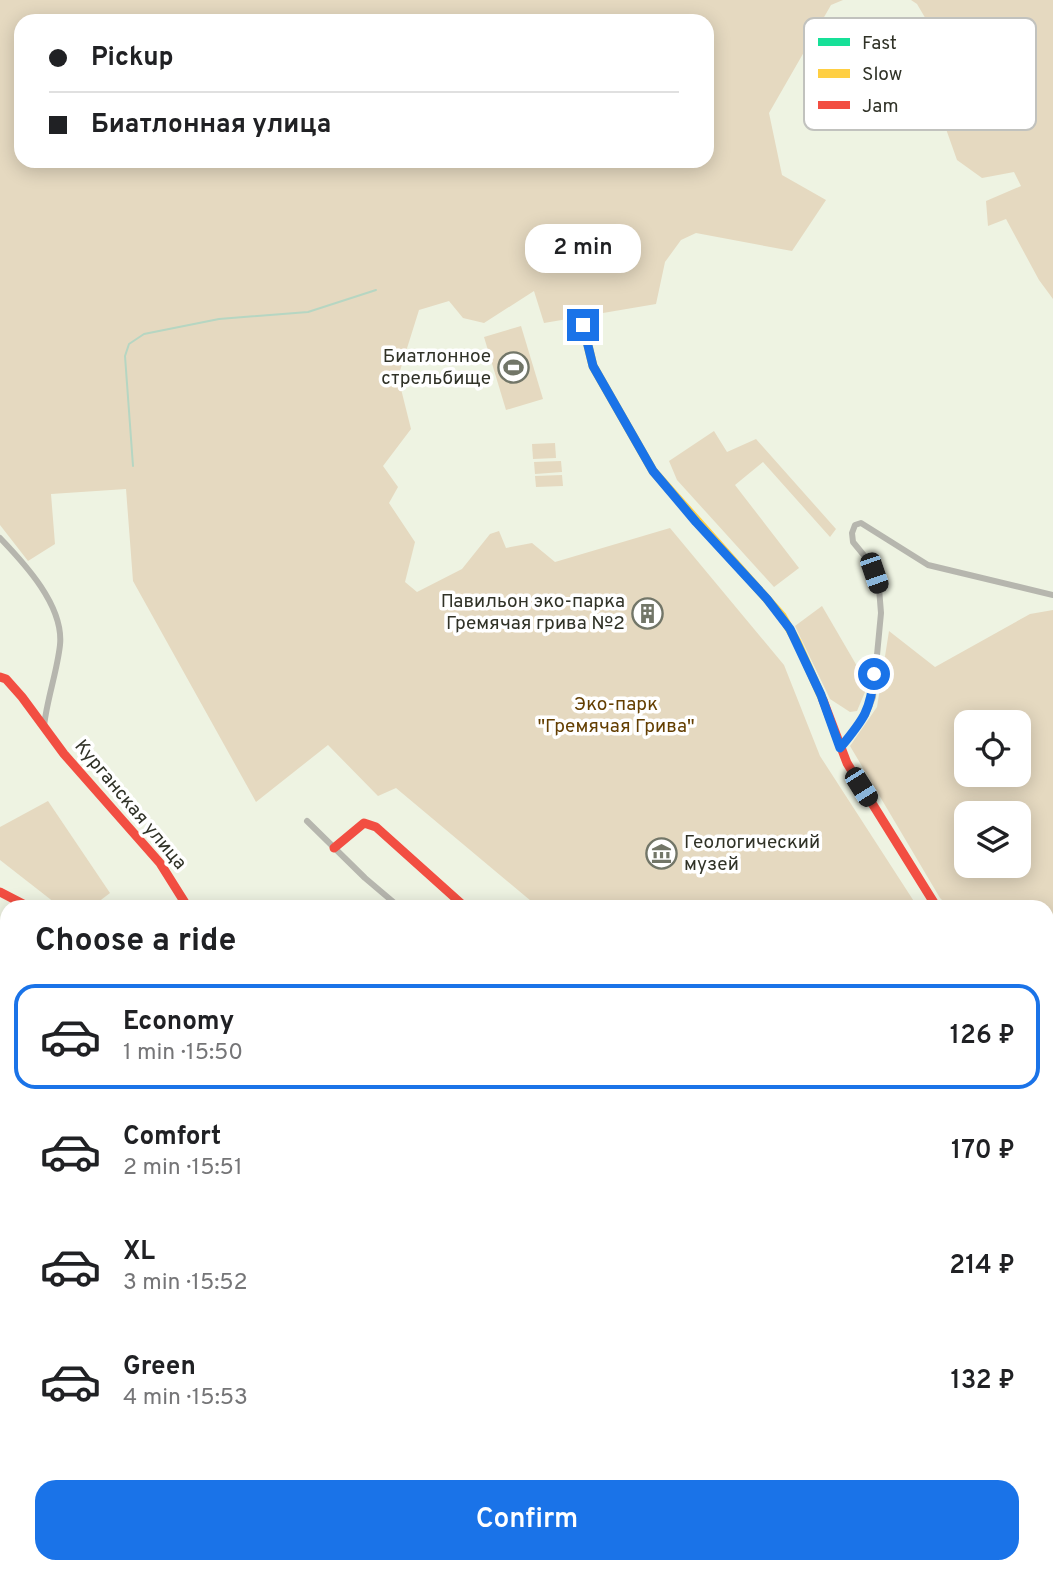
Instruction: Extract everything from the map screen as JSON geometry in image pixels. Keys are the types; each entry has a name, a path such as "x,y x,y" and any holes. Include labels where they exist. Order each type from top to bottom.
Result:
{"street":[{"path":"583,325 593,366 653,471 775,607 792,633 821,695 847,764 932,900"},
{"path":"840,748 866,715 873,697 881,613 879,587 874,573 853,542 855,525 861,523 869,527 928,565 1053,595"},
{"path":"0,538 24,562 58,623 60,644 47,700 44,728"},
{"name":"Курганская улица","path":"0,677 6,678 22,696 44,728 160,863 183,900"},
{"path":"307,821 391,900"},
{"path":"334,848 364,823 376,827 457,900"}],"green space":[{"name":"Эко-парк \"Гремячая Грива\"","path":"0,0 843,0 831,5 824,18 804,18 804,52 769,113 782,175 826,200 792,251 696,233 681,240 665,262 656,304 544,323 534,291 484,323 463,318 449,301 419,310 398,377 411,429 383,466 398,487 389,503 415,542 405,582 417,592 462,569 490,534 499,531 506,548 532,543 555,562 670,528 784,665 820,756 913,900 530,900 396,788 378,796 328,745 256,802 133,581 126,489 51,494 55,544 28,561 0,525"},
{"path":"911,0 1053,0 1053,299 1039,280 1006,219 988,226 986,201 1021,186 1014,172 982,178 957,160 946,130 1036,130 1036,18 925,18 917,4"},
{"name":"Биатлонное стрельбище","path":"521,326 543,399 506,410 484,337"},
{"path":"714,431 727,452 756,439 836,529 830,537 763,462 735,485 799,568 774,587 677,480 669,461"},
{"path":"555,443 556,458 533,459 532,444"},
{"path":"561,461 562,472 535,474 534,462"},
{"path":"562,475 563,486 536,487 535,476"},
{"path":"822,606 868,685 857,711 850,712 830,699 795,626"},
{"path":"1053,610 1053,900 940,898 850,746 877,707 889,631 935,667 1030,614"},
{"path":"48,801 110,893 101,900 51,900 0,860 0,827"}],"waterway":[{"path":"133,466 125,356 129,344 144,334 219,319 308,312 376,290"}],"traffic: slow":[{"path":"583,325 593,366 653,471 782,616 823,700"}],"traffic: jam":[{"path":"0,677 6,679 22,697 64,754 160,863 183,900"},
{"path":"823,700 847,763 932,900"},
{"path":"334,848 364,823 376,827 457,900"},
{"path":"0,892 15,900"}],"place":[{"name":"Биатлонное стрельбище","path":"514,368"},
{"name":"Павильон эко-парка Гремячая грива №2","path":"648,613"},
{"name":"Геологический музей","path":"661,854"}],"route":[{"path":"583,325 593,366 653,471 782,616 790,629 821,695 840,748 866,715 873,697 874,674"}]}
